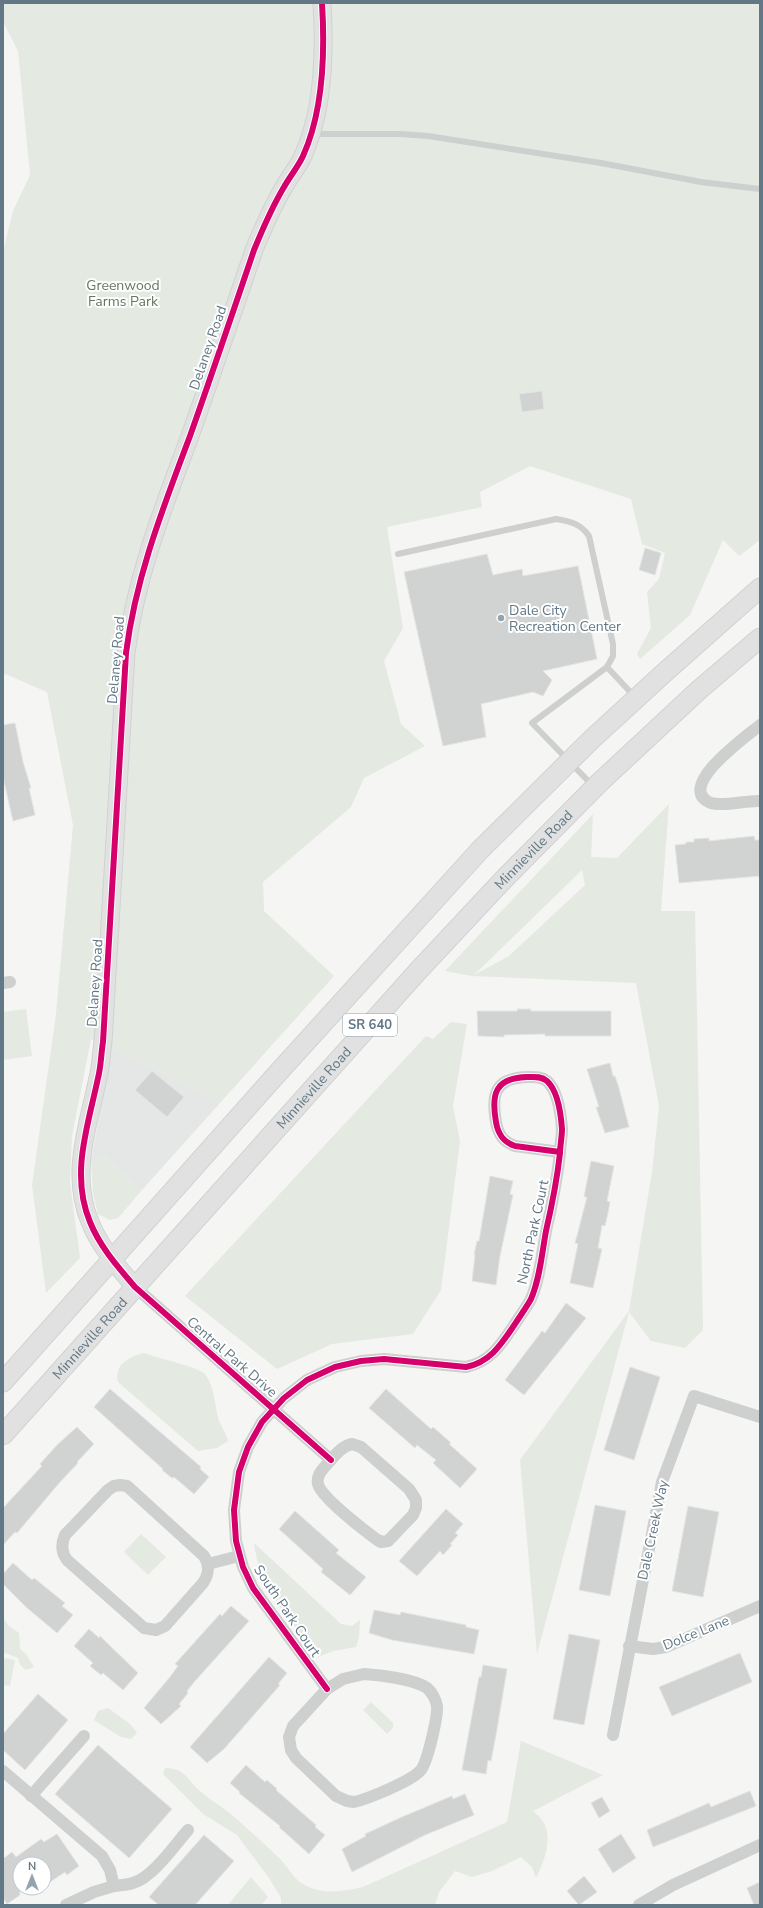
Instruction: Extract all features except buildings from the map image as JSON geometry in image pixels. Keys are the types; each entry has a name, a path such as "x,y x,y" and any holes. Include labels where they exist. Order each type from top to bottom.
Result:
{"main road":[{"name":"SR 640","path":"3,1382 428,906 480,850 569,762 636,699 760,588"},
{"name":"Minnieville Road","path":"3,1436 418,971 505,878 594,787 700,690 760,638"}],"street":[{"name":"Delaney Road","path":"135,1288 112,1260 90,1223 83,1204 81,1173 84,1143 98,1077 103,1042 126,653 131,616 138,587 158,524 254,250 268,217 285,185 302,158 312,134 319,100 322,46 322,3"},
{"path":"760,725 712,766 702,781 701,791 703,797 712,803 760,801"},
{"name":"North Park Court","path":"273,1409 307,1380 344,1364 384,1359 466,1367 478,1364 492,1354 500,1346 525,1309 536,1286 557,1179 560,1152 562,1131 561,1119 551,1086 545,1080 534,1077 515,1077 504,1083 495,1094 493,1104 498,1129 502,1138 515,1146 560,1152"},
{"name":"Central Park Drive","path":"135,1288 331,1460"},
{"name":"Dale Creek Way","path":"613,1735 629,1646 662,1482 694,1396 760,1417"},
{"name":"South Park Court","path":"273,1409 256,1431 242,1460 234,1510 236,1541 239,1556 253,1588 327,1689"},
{"path":"356,1444 413,1494 416,1500 415,1512 390,1540 385,1542 376,1539 323,1492 318,1483 319,1476 331,1460 347,1445 356,1444"},
{"path":"123,1485 204,1556 208,1564 208,1575 204,1583 165,1626 159,1630 147,1630 67,1560 63,1552 62,1544 66,1535 108,1490 114,1486 123,1485"},
{"name":"South Park Court","path":"208,1564 239,1556"},
{"name":"Dolce Lane","path":"629,1646 653,1649 666,1647 760,1606"},
{"path":"364,1674 416,1683 426,1688 433,1694 437,1708 426,1761 421,1770 412,1777 360,1801 347,1801 336,1796 296,1758 291,1750 289,1742 289,1736 293,1726 327,1689 343,1679 364,1674"},
{"path":"31,1796 84,1736"},
{"path":"3,1772 102,1856 110,1870 114,1886"},
{"path":"66,1905 94,1892 114,1886 132,1884 141,1879 151,1871 188,1830"},
{"path":"640,1905 673,1885 760,1845"}],"lane":[{"path":"312,134 400,134 428,136 601,163 701,182 760,189"},
{"path":"398,554 556,519 579,525 589,536 614,649 613,656 607,667 532,724 594,787"},
{"path":"607,667 636,699"}],"shaded area":[{"path":"111,1048 142,1062 220,1103 142,1190 103,1154 91,1162"}],"green space":[{"name":"Greenwood Farms Park","path":"3,3 760,3 760,540 739,556 723,540 690,615 640,659 637,654 651,628 647,592 659,579 665,553 642,544 631,499 530,466 480,492 482,507 387,527 403,628 384,661 401,724 425,746 364,778 351,807 263,882 264,911 334,976 220,1103 142,1062 91,1039 72,1136 70,1182 80,1258 46,1293 32,1185 56,1014 73,825 47,692 3,673 3,252 13,211 30,175 18,51 3,22"},
{"path":"669,804 661,911 695,911 703,1330 685,1348 651,1341 629,1312 537,1654 520,1460 629,1311 652,1172 659,1106 636,983 472,976 445,971 593,814 591,857 617,858","holes":["582,870 585,885 509,956 474,975"]},
{"path":"26,1009 32,1056 3,1060 3,1012"},
{"path":"451,1022 467,1024 453,1106 460,1141 441,1290 413,1334 332,1344 277,1369 185,1296 426,1036 433,1039"},
{"path":"103,1154 142,1190 118,1218 110,1220 98,1214 93,1194 91,1162"},
{"path":"144,1353 195,1368 205,1374 212,1390 218,1418 228,1441 217,1448 198,1451 118,1382 118,1370 124,1362"},
{"path":"141,1534 166,1557 148,1575 124,1552"},
{"path":"254,1543 341,1624 352,1626 360,1620 359,1637 356,1647 333,1651 318,1657 278,1604 270,1590 262,1575"},
{"path":"3,1618 9,1626 19,1633 20,1649 26,1654 34,1667 26,1670 20,1665 18,1658 3,1652"},
{"path":"3,1658 15,1660 10,1686 3,1685"},
{"path":"371,1702 393,1723 393,1728 387,1734 363,1710"},
{"path":"108,1708 130,1724 137,1733 131,1739 121,1737 94,1720 98,1711"},
{"path":"521,1741 603,1775 533,1811 542,1820 546,1827 547,1834 545,1857 536,1878 532,1867 521,1857 492,1871 472,1877 455,1871 439,1892 435,1905 281,1905 281,1898 269,1878 237,1835 203,1814 163,1774 165,1768 172,1768 182,1772 195,1787 227,1811 259,1839 281,1860 301,1883 320,1891 342,1891 363,1887 507,1822"},
{"path":"251,1877 268,1897 261,1905 228,1905"}],"cycle path":[{"path":"322,3 323,61 319,101 310,139 301,160 286,183 272,210 254,250 190,436 170,489 136,597 126,653 103,1042 99,1074 83,1150 81,1186 84,1204 94,1231 110,1256 135,1287 331,1460"},
{"path":"327,1689 253,1588 243,1567 236,1541 234,1510 239,1472 248,1447 262,1422 284,1398 307,1380 335,1367 361,1361 384,1359 466,1367 482,1361 495,1351 525,1309 534,1291 539,1274 556,1183 560,1153 562,1129 560,1110 554,1091 545,1079 535,1077 516,1078 502,1084 495,1096 494,1103 497,1126 504,1140 515,1146 560,1152"}],"place":[{"name":"Dale City Recreation Center","path":"501,618"}]}
